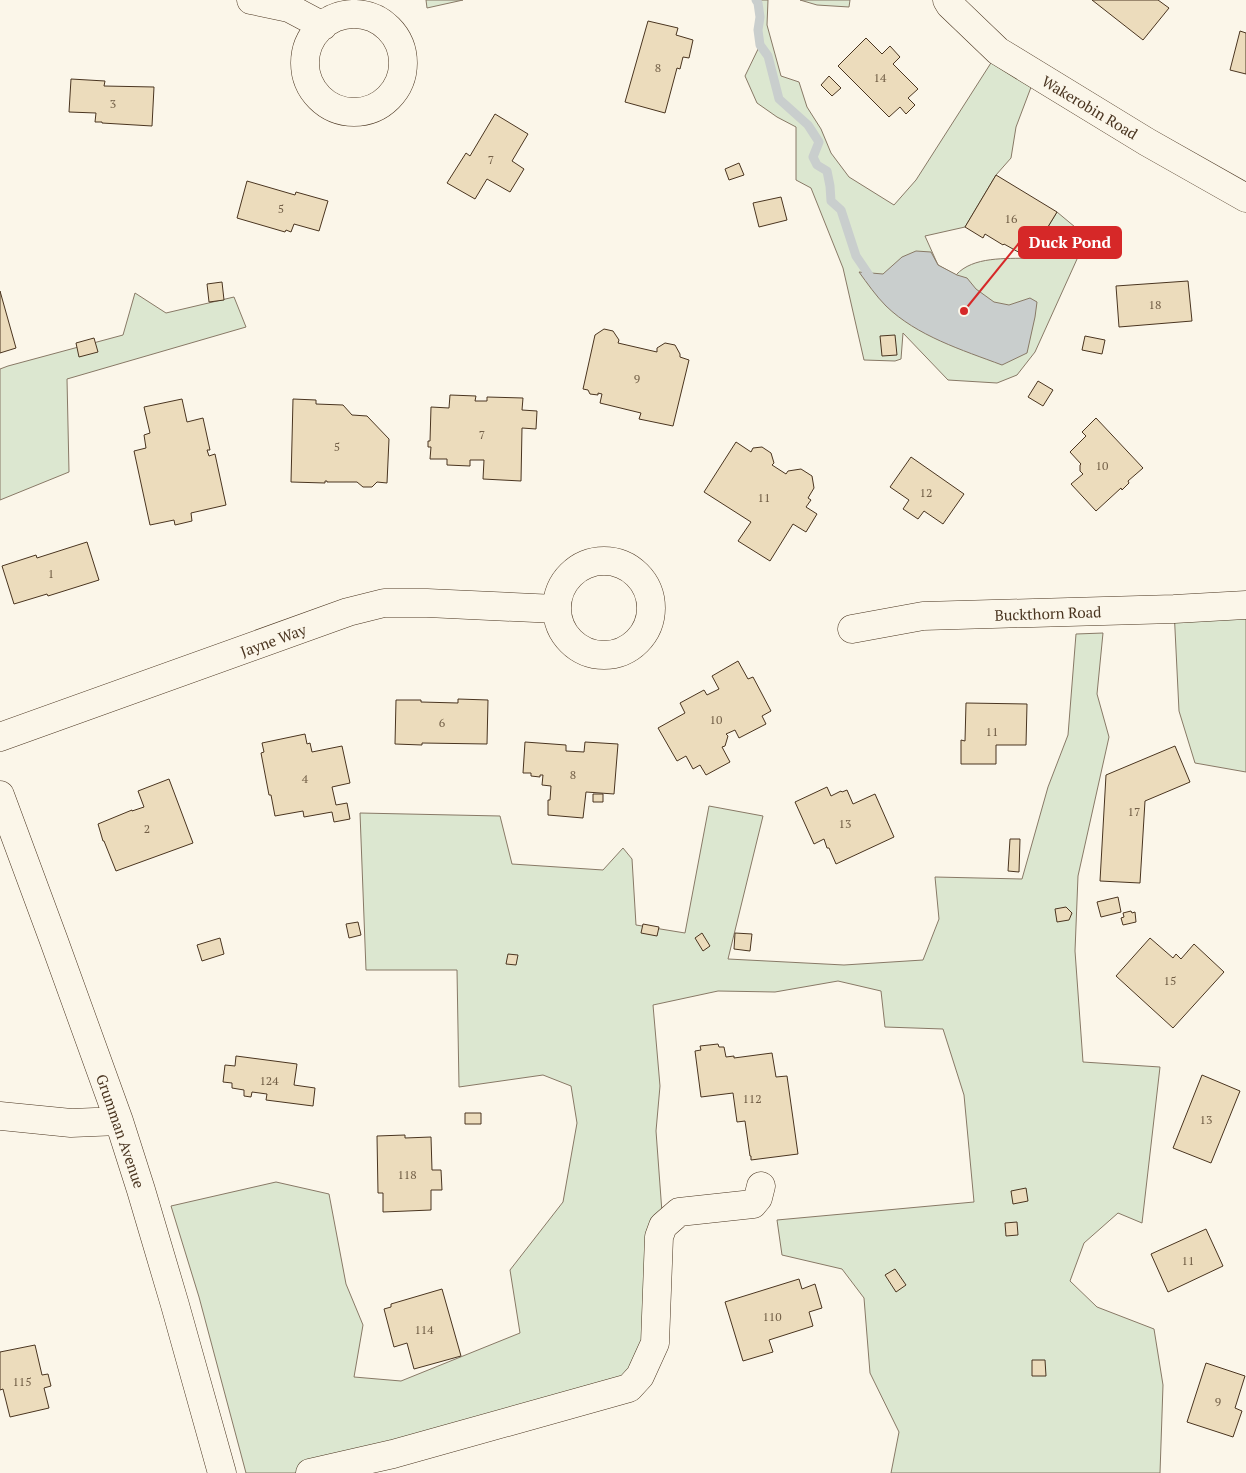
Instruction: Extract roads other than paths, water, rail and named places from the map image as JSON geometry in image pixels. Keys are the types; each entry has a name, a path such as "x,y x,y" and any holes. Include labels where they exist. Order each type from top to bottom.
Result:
{"street":[{"path":"251,0 289,8 323,26"},
{"name":"Wakerobin Road","path":"947,0 998,50 1147,142 1246,198"},
{"name":"Buckthorn Road","path":"852,629 923,616 1174,609 1246,602"},
{"name":"Jayne Way","path":"0,737 348,612 384,604 427,603 556,609"},
{"name":"Grumman Avenue","path":"0,795 119,1121 175,1305 222,1473"},
{"path":"0,1116 71,1123 119,1121"},
{"path":"310,1473 392,1454 629,1388 640,1376 656,1344 659,1238 663,1226 679,1212 753,1204 758,1198 761,1186"}],"waterway":[{"path":"756,0 760,17 758,30 760,45 768,56 779,99 808,125 819,142 813,157 817,165 827,171 831,201 841,210 856,256 873,281"}],"place":[{"name":"Duck Pond","path":"964,311"}]}
